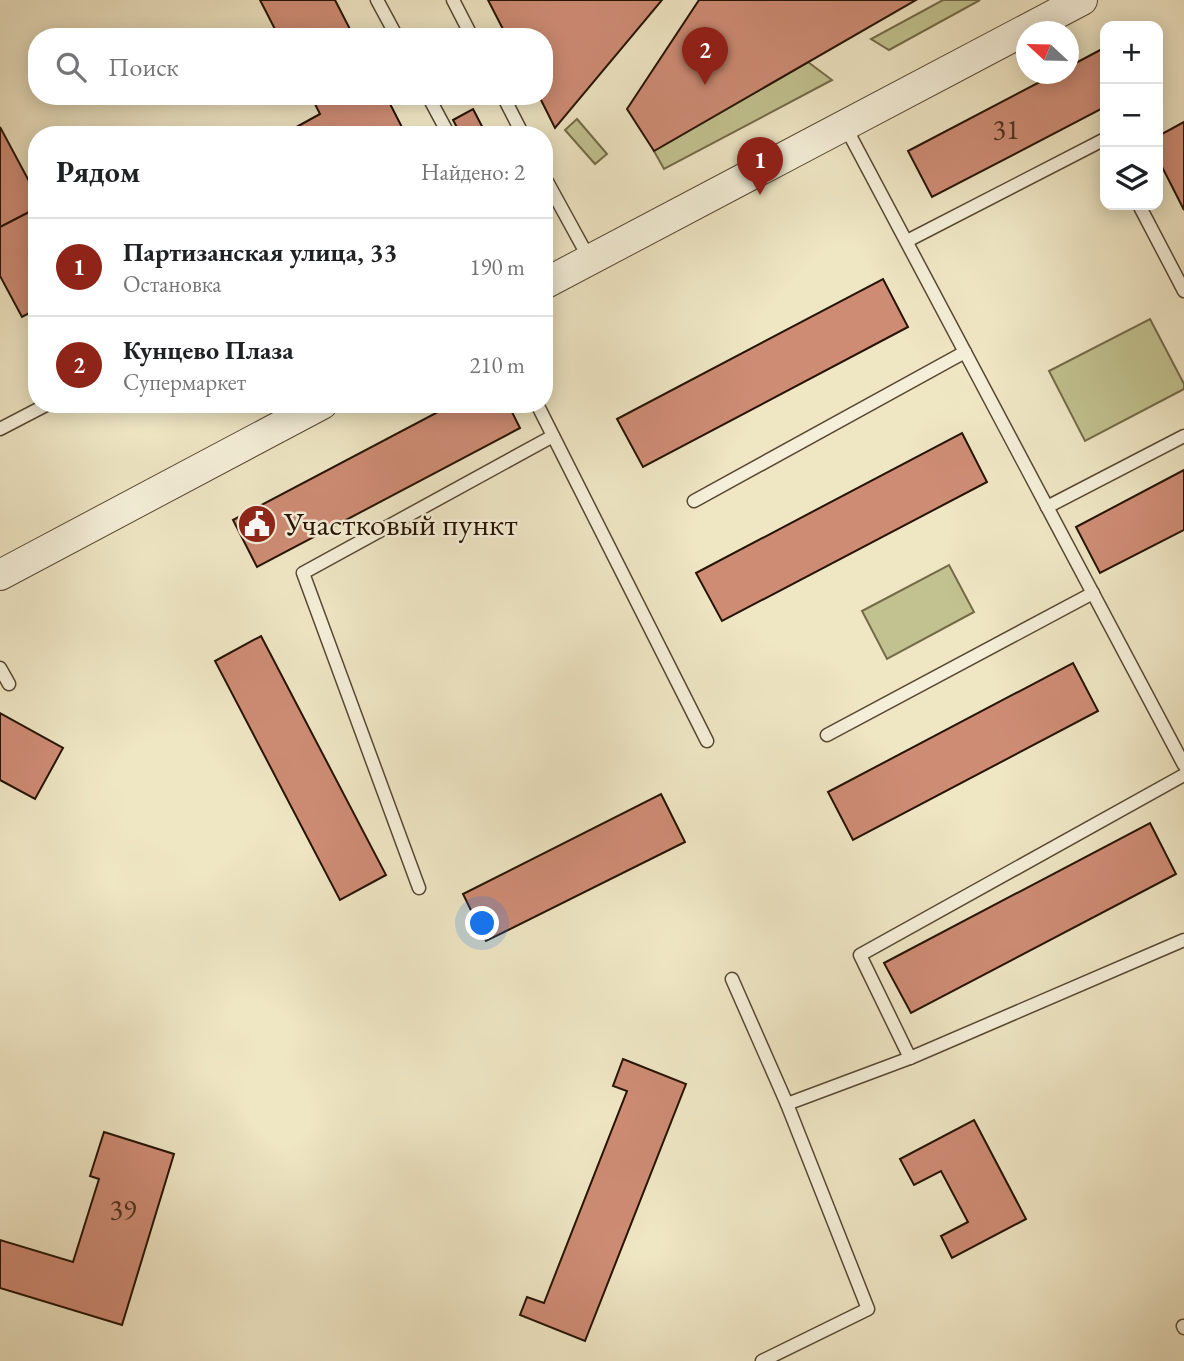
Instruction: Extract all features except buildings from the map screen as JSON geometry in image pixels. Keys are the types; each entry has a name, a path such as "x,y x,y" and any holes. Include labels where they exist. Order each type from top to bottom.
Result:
{"street":[{"path":"553,280 1082,0"},
{"path":"0,575 305,413"}],"lane":[{"path":"377,0 392,28"},
{"path":"453,0 467,28"},
{"path":"433,105 444,126"},
{"path":"508,105 518,126"},
{"path":"844,125 1184,765"},
{"path":"906,241 1100,142"},
{"path":"553,193 590,261"},
{"path":"1142,210 1184,291"},
{"path":"694,501 965,352"},
{"path":"0,429 31,413"},
{"path":"542,413 706,741"},
{"path":"419,888 303,573 553,436"},
{"path":"1047,507 1184,436"},
{"path":"827,735 1093,593"},
{"path":"0,668 9,684"},
{"path":"910,1058 860,955 1184,775"},
{"path":"787,1104 910,1058 1184,940"},
{"path":"732,979 787,1104 868,1309 762,1361"}],"green space":[{"path":"943,0 980,0 889,50 871,39"},
{"path":"808,62 832,80 664,169 654,151"},
{"path":"577,119 607,154 595,164 565,130"},
{"path":"1150,319 1184,384 1184,389 1085,441 1049,371"},
{"path":"949,565 974,612 887,659 862,611"}],"place":[{"name":"Кунцево Плаза","path":"705,85"},
{"name":"Партизанская улица, 33","path":"760,195"},
{"name":"Участковый пункт","path":"257,524"}]}
